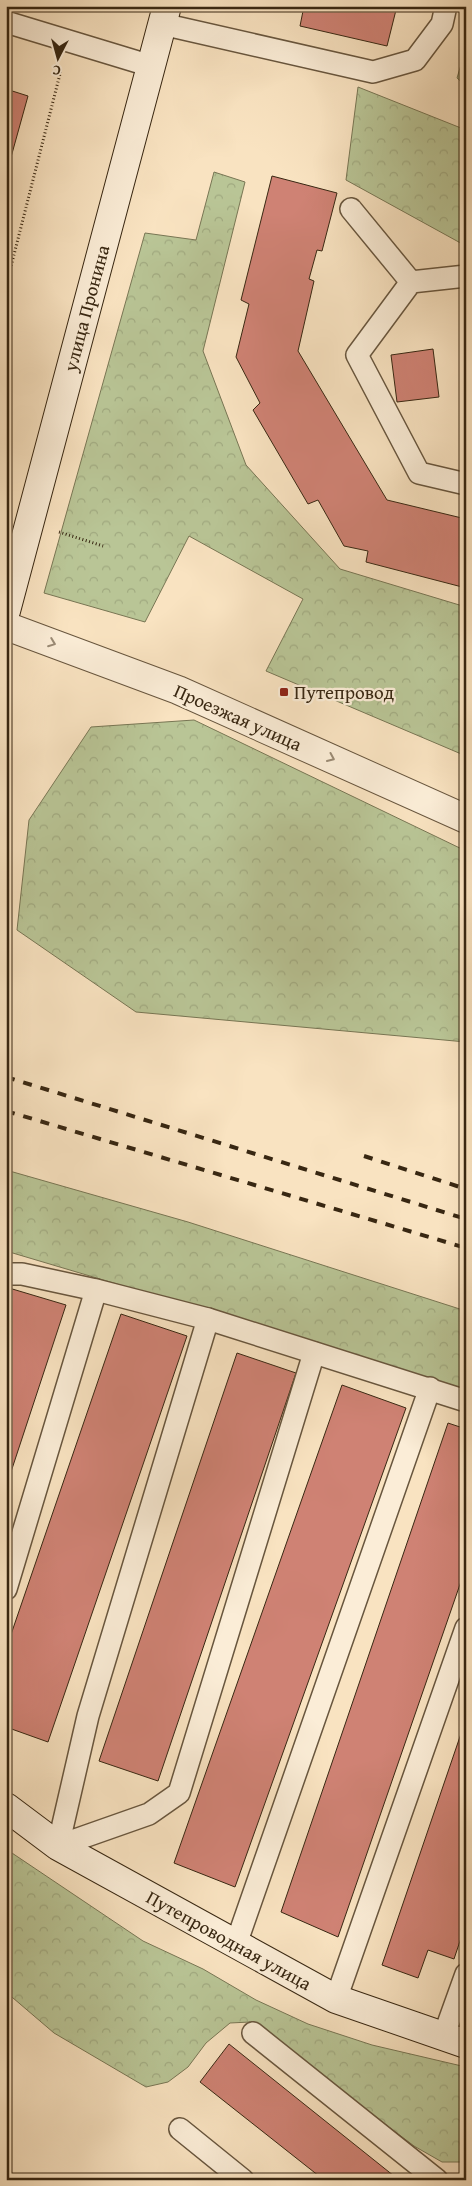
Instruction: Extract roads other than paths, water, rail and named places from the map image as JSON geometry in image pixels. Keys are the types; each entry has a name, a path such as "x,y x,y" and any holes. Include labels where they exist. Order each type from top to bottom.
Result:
{"main road":[{"name":"улица Пронина","path":"6,611 165,15"},
{"name":"Проезжая улица","path":"6,626 178,690 466,819"},
{"name":"Путепроводная улица","path":"6,1807 58,1846 336,1998 455,2041"}],"lane":[{"path":"165,15 373,72 415,60 442,24 446,6"},
{"path":"6,22 151,66"},
{"path":"351,209 411,282"},
{"path":"466,276 411,282 357,355 419,473 466,484"},
{"path":"6,1274 22,1274 96,1290 208,1320 430,1388 466,1401"},
{"path":"6,1589 96,1290"},
{"path":"58,1846 88,1716 208,1320"},
{"path":"58,1846 149,1814 179,1793 314,1353"},
{"path":"236,1944 430,1388"},
{"path":"336,1998 466,1628"},
{"path":"455,2041 466,1974"},
{"path":"252,2033 438,2180"},
{"path":"180,2129 243,2180"}],"railway":[{"path":"6,1077 466,1219"},
{"path":"6,1111 466,1248"},
{"path":"364,1156 466,1189"}],"place":[{"name":"Путепровод","path":"284,692"}]}
